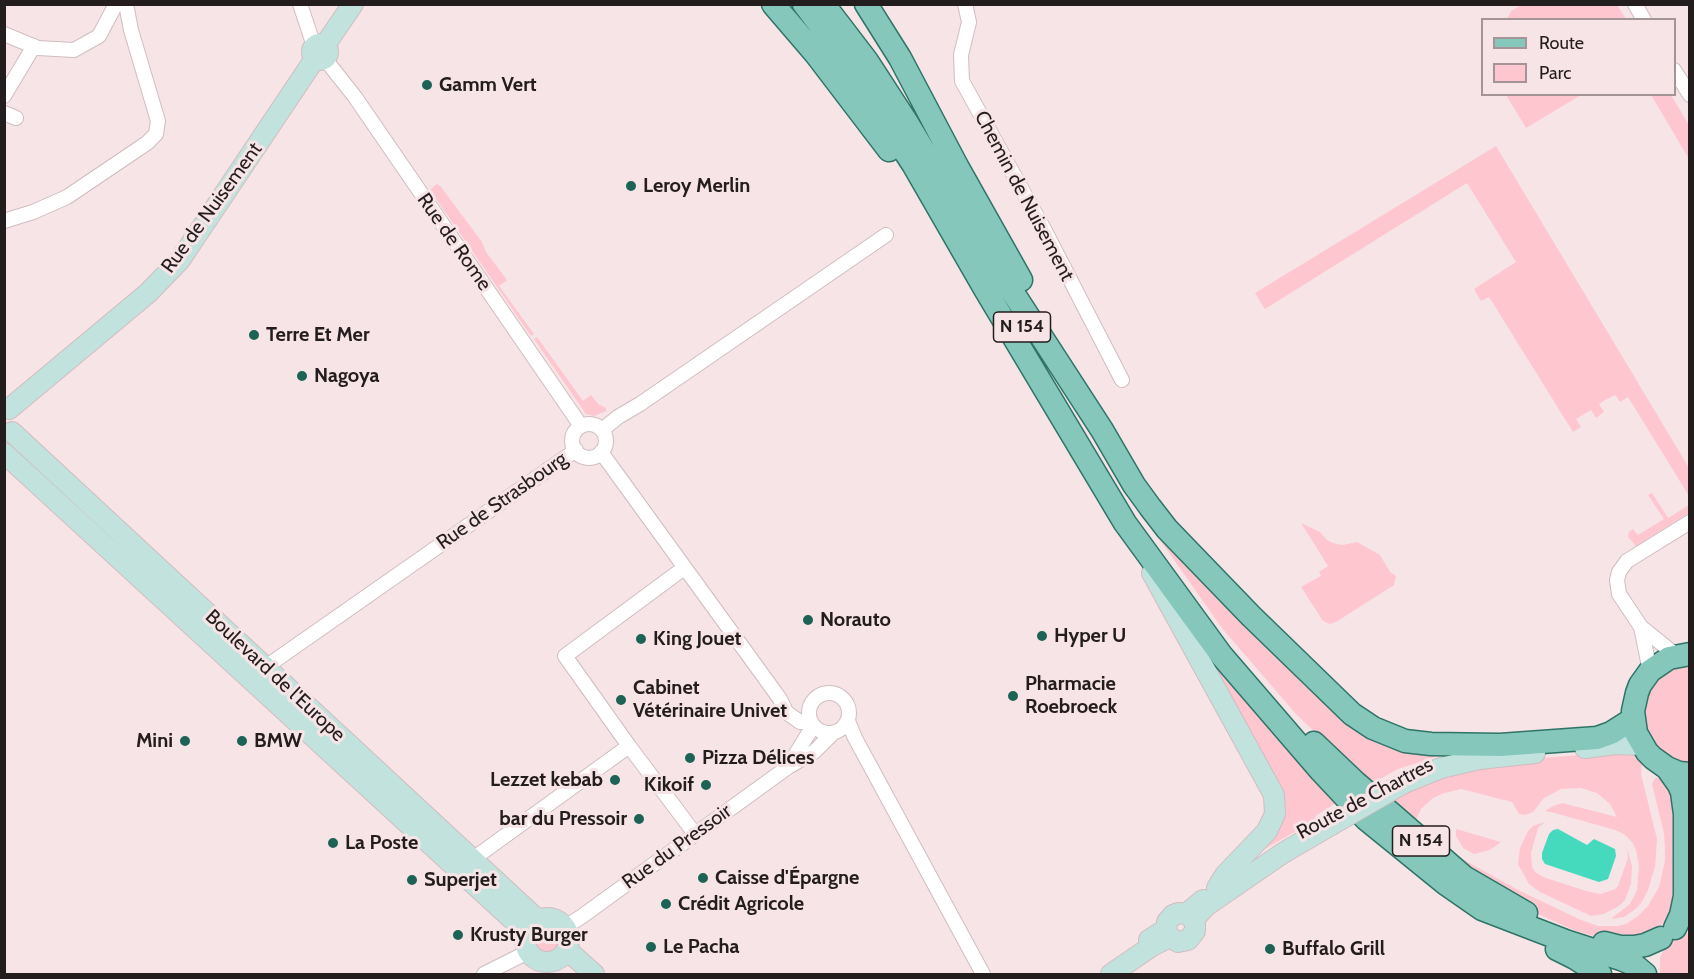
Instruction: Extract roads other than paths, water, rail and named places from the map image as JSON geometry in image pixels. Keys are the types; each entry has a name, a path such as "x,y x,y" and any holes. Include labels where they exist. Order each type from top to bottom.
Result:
{"main road":[{"path":"773,4 815,53 902,168 985,289"},
{"name":"N 154","path":"804,4 830,38 907,155 1125,523 1222,656 1366,819 1420,864 1482,909 1575,958 1600,975"},
{"name":"N 154","path":"814,4 863,68 894,116 1148,537 1231,649 1286,713 1355,782 1464,877 1515,908 1577,936 1628,948 1645,945 1675,930"},
{"path":"823,4 867,61 1134,484 1167,529 1329,693 1352,714 1373,728 1405,741 1431,744 1500,745"},
{"path":"866,4 900,58 958,168 1061,351 1137,476 1189,551"},
{"path":"1683,655 1662,662 1650,671 1640,685 1633,711 1636,733 1653,758 1667,768 1689,774"},
{"name":"Route de Chartres","path":"1500,745 1597,738 1611,733 1634,719"},
{"path":"1650,975 1651,953 1657,942 1675,930 1685,896 1685,814 1679,785 1667,768"},
{"name":"N 154","path":"1482,909 1621,959 1633,964 1645,975"}],"street":[{"path":"4,34 38,48 74,50 99,36 116,4"},
{"path":"4,221 33,212 67,197 147,143 156,134 158,121 131,30 126,4"},
{"name":"Rue de Rome","path":"300,4 319,52 355,97 581,426"},
{"name":"Rue de Nuisement","path":"7,406 148,293 180,260 353,4"},
{"name":"Chemin de Nuisement","path":"965,4 969,22 961,55 962,81 1045,231 1122,380"},
{"path":"1635,4 1643,18"},
{"path":"4,96 34,46"},
{"path":"1676,73 1689,95"},
{"path":"602,430 886,235"},
{"path":"7,406 15,423 8,436"},
{"path":"576,450 572,438 581,426 593,425 602,430 606,440 601,452 780,699 786,712 800,722 812,724"},
{"name":"Boulevard de l'Europe","path":"8,436 258,673 532,926"},
{"name":"Rue de Strasbourg","path":"258,673 576,450 581,456 592,458 601,452"},
{"name":"Boulevard de l'Europe","path":"4,453 473,859 532,926"},
{"path":"1650,671 1641,627 1618,590 1619,572 1627,561 1689,522"},
{"path":"1125,523 1274,795 1275,814 1267,831 1225,875 1216,888"},
{"path":"684,568 565,657 695,834"},
{"path":"1641,627 1683,655"},
{"path":"840,728 848,708 841,697 829,693 817,697 808,712 812,724 820,732 840,728 855,738 983,975"},
{"path":"780,699 797,707 809,707"},
{"name":"Rue du Pressoir","path":"788,766 812,724"},
{"name":"Rue du Pressoir","path":"565,927 788,766 814,752 840,728"},
{"name":"Route de Chartres","path":"1401,780 1479,759 1616,744 1642,745"},
{"name":"Route de Chartres","path":"1190,917 1328,822 1401,780 1422,764 1500,745"},
{"path":"473,859 629,746"},
{"name":"Route de Chartres","path":"1190,917 1216,888 1269,850 1328,822"},
{"name":"Route de Chartres","path":"1110,971 1143,942 1168,933 1167,922 1173,915 1178,913 1190,917"},
{"name":"Boulevard de l'Europe","path":"532,926 545,918 560,922 565,927"},
{"path":"532,926 525,946 538,961 562,962 594,975"},
{"path":"562,962 570,938 565,927"},
{"path":"484,975 528,952"}],"place":[{"name":"Gamm Vert","path":"427,85"},
{"name":"Leroy Merlin","path":"631,186"},
{"name":"Terre Et Mer","path":"254,335"},
{"name":"Nagoya","path":"302,376"},
{"name":"Norauto","path":"808,620"},
{"name":"Hyper U","path":"1042,636"},
{"name":"King Jouet","path":"641,639"},
{"name":"Pharmacie Roebroeck","path":"1013,696"},
{"name":"Cabinet Vétérinaire Univet","path":"621,700"},
{"name":"Mini","path":"185,741"},
{"name":"BMW","path":"242,741"},
{"name":"Pizza Délices","path":"690,758"},
{"name":"Lezzet kebab","path":"615,780"},
{"name":"Kikoif","path":"706,785"},
{"name":"bar du Pressoir","path":"639,819"},
{"name":"La Poste","path":"333,843"},
{"name":"Caisse d'Épargne","path":"703,878"},
{"name":"Superjet","path":"412,880"},
{"name":"Crédit Agricole","path":"666,904"},
{"name":"Krusty Burger","path":"458,935"},
{"name":"Le Pacha","path":"651,947"},
{"name":"Buffalo Grill","path":"1270,949"}]}
